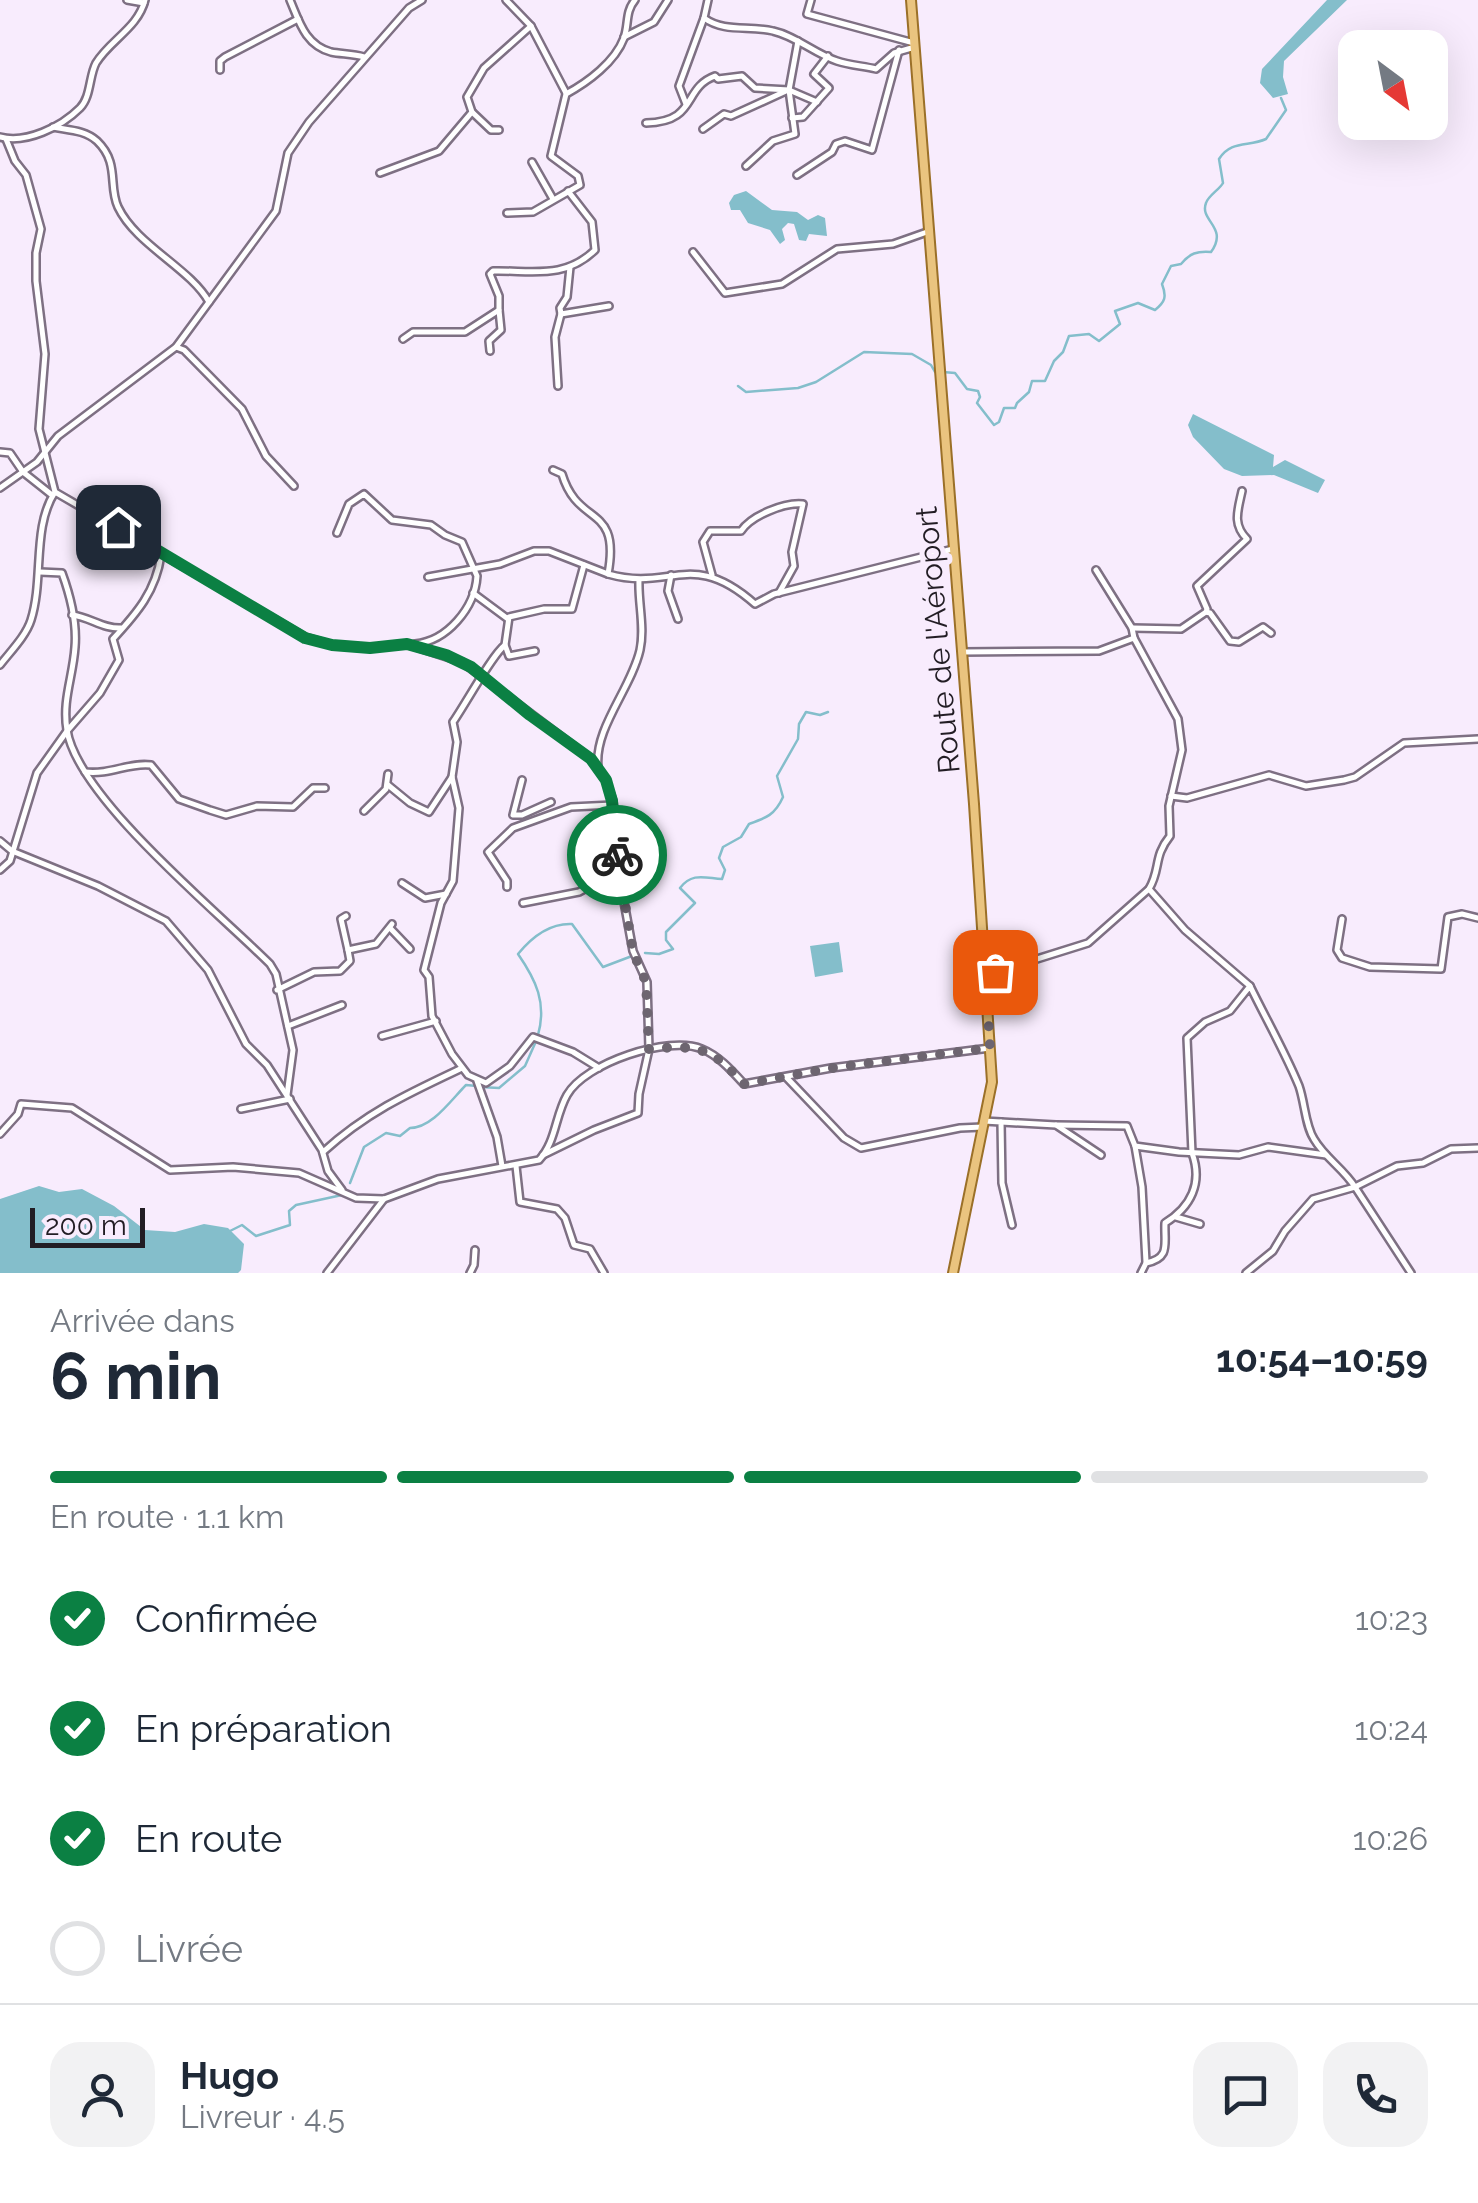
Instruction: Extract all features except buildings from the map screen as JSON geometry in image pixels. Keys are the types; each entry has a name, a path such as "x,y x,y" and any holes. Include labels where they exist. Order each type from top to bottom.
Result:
{"main road":[{"name":"Route de l'Aéroport","path":"911,0 953,549 967,651 992,1082 953,1273"}],"street":[{"path":"0,665 29,626 40,572 43,517 54,493 40,429 45,354 36,281 40,229 26,175 14,162 3,138 28,138 53,127 81,107 96,63 138,17 144,2 127,0"},
{"path":"290,0 306,38 330,52 364,56"},
{"path":"0,488 47,453 58,436 176,347 276,211 288,153 364,56 408,8 422,0"},
{"path":"506,0 531,26 566,94 550,153 552,159 581,181 533,212 508,213"},
{"path":"624,37 628,8 635,0"},
{"path":"566,94 589,82 624,37 654,22 668,0"},
{"path":"687,105 679,86 708,0"},
{"path":"812,0 807,14 915,45"},
{"path":"704,18 726,28 776,31 828,56 876,68 899,50 915,45"},
{"path":"220,70 220,61 225,57 298,20"},
{"path":"500,130 490,130 472,112 467,97 476,78 531,26"},
{"path":"746,166 772,141 794,134 789,90 798,41"},
{"path":"797,175 845,141 872,150 899,50"},
{"path":"792,118 803,116 829,88 814,74 828,56"},
{"path":"646,123 666,123 679,116 707,78 714,76 742,76 755,88 789,90 817,102"},
{"path":"703,129 724,114 731,116 789,90"},
{"path":"380,173 439,151 472,112"},
{"path":"53,127 80,132 96,141 114,170 116,204 149,244 203,291 209,302"},
{"path":"532,162 553,199"},
{"path":"490,351 488,341 502,330 499,296 490,274 493,271 560,272 595,250 592,222 568,191"},
{"path":"693,252 724,293 782,284 837,250 893,244 930,230"},
{"path":"558,386 555,337 560,308 567,297 570,267"},
{"path":"561,314 609,306"},
{"path":"404,339 413,332 465,332 499,310"},
{"path":"176,347 184,350 242,409 266,456 294,486"},
{"path":"0,452 10,453 23,472 54,493 305,638 370,648 428,643 442,637 477,584 476,569 462,542 431,525 392,520 364,494 348,504 337,533"},
{"path":"553,470 562,474 567,493 596,517 610,536 608,574"},
{"path":"1132,628 1181,629 1206,612 1208,608 1198,591 1200,582 1247,539 1236,521 1242,491"},
{"path":"712,574 704,542 710,530 741,532 750,520 793,503 803,504 792,552 794,566 777,593"},
{"path":"428,578 549,550 608,574 639,580 712,574 755,604 777,593 953,549"},
{"path":"0,870 10,861 37,773 100,693 119,660 113,639 150,593 161,555"},
{"path":"508,619 530,611 572,609 584,566"},
{"path":"986,976 1088,943 1153,884 1159,850 1170,836 1171,796 1182,750 1178,719 1132,628 1096,570"},
{"path":"40,572 62,572 72,602 76,648 64,706 70,748 85,772 165,866 270,964 276,974 292,1050 288,1097"},
{"path":"671,575 668,591 678,619"},
{"path":"598,768 600,737 615,712 640,650 639,580"},
{"path":"473,593 508,619"},
{"path":"1206,612 1230,641 1239,642 1262,627 1270,633"},
{"path":"72,615 84,616 104,627 123,628"},
{"path":"508,619 505,645 509,656 534,651"},
{"path":"967,651 1099,650 1134,638"},
{"path":"0,841 12,851 98,886 166,921 208,970 246,1044 267,1065 323,1152 328,1171 342,1190 356,1198 384,1199 438,1179 530,1164 594,1130 638,1113 649,1049 646,982 633,952 618,870 613,804 606,780 591,759 462,662 407,644"},
{"path":"505,645 497,651 453,722 457,742 452,777 459,808 453,881 424,970 432,1016 462,1068 476,1081 486,1084 510,1066 533,1037 573,1052 599,1068"},
{"path":"1171,796 1188,798 1269,775 1306,786 1344,780 1355,777 1404,743 1478,739"},
{"path":"85,772 102,774 150,765 179,800 226,815 258,806 294,808 313,788 325,788"},
{"path":"364,812 388,786 388,774"},
{"path":"388,786 429,812 452,777"},
{"path":"522,780 513,815 551,802"},
{"path":"507,887 488,852 501,836 520,825 570,808 613,804"},
{"path":"520,825 522,815"},
{"path":"523,903 578,892 618,870"},
{"path":"402,883 425,898 446,894"},
{"path":"1149,888 1186,930 1250,986 1297,1083 1311,1136 1326,1156 1345,1171 1411,1273"},
{"path":"1342,919 1338,950 1342,958 1370,967 1441,969 1448,917 1462,914 1478,918"},
{"path":"278,990 314,972 340,971 350,961 341,919 346,916"},
{"path":"348,950 376,944 391,926 410,949"},
{"path":"1146,1263 1164,1255 1165,1223 1190,1200 1196,1185 1187,1038 1205,1022 1230,1011 1250,986"},
{"path":"288,1026 342,1005"},
{"path":"382,1036 436,1021"},
{"path":"543,1155 567,1094 599,1068 649,1049 689,1046 704,1050 730,1068 744,1084 832,1068 990,1048"},
{"path":"323,1152 386,1104 462,1068"},
{"path":"786,1078 844,1138 861,1148 1001,1122 1128,1126 1142,1186 1146,1263 1141,1273"},
{"path":"476,1081 497,1137 502,1166"},
{"path":"242,1109 288,1097"},
{"path":"0,1134 18,1114 21,1104 72,1108 170,1170 233,1167 299,1173 336,1191 342,1190"},
{"path":"1001,1122 1002,1183 1012,1225"},
{"path":"1056,1125 1101,1155"},
{"path":"1135,1146 1240,1155 1268,1147 1326,1156"},
{"path":"1246,1273 1273,1251 1314,1199 1355,1186 1397,1166 1424,1163 1451,1150 1478,1148"},
{"path":"516,1166 520,1202 558,1209 574,1244 590,1249 604,1273"},
{"path":"328,1273 384,1199"},
{"path":"1176,1216 1200,1224"},
{"path":"470,1273 475,1250"}],"water":[{"path":"1327,0 1347,0 1284,61 1288,94 1273,98 1260,83 1262,69"},
{"path":"746,191 772,210 797,212 808,220 818,215 825,218 827,236 809,234 806,241 799,240 794,224 788,223 782,229 785,240 780,244 770,230 748,223 740,210 731,210 729,203 734,195"},
{"path":"1193,414 1274,455 1273,467 1285,460 1325,480 1318,493 1274,475 1242,476 1224,469 1193,437 1188,425"},
{"path":"839,942 843,972 815,977 810,946"},
{"path":"39,1186 59,1192 82,1189 114,1206 145,1230 175,1232 204,1224 228,1228 244,1244 241,1270 0,1273 0,1199"}],"waterway":[{"path":"943,372 955,373 967,389 978,391 977,403 994,425 1004,408 1015,408 1029,392 1032,381 1045,381 1069,336 1089,334 1099,341 1120,324 1115,311 1138,303 1155,310 1164,299 1162,284 1171,266 1194,254 1211,252 1216,243 1217,236 1205,209 1207,200 1223,183 1219,159 1234,146 1266,139 1286,110 1281,98"},
{"path":"738,386 746,392 798,388 816,382 864,352 912,354 931,365 935,372"},
{"path":"645,953 673,949 666,940 666,932 695,903 680,888 694,878 722,879 725,870 719,858 723,847 741,837 749,824 765,818 780,803 783,797 777,776 798,739 799,724 806,712 828,712"},
{"path":"538,1035 538,992 518,954 535,937 556,926 572,924 603,967 632,956"},
{"path":"480,1087 499,1088 525,1066 537,1039"},
{"path":"350,1183 364,1147 386,1133 400,1136 426,1123 466,1085 477,1086"},
{"path":"230,1231 242,1225 256,1236 290,1225 289,1211 296,1205 342,1195"}],"way so far":[{"path":"617,855 633,952 646,982 649,1049 689,1046 704,1050 730,1068 744,1084 832,1068 990,1048 986,976 995,972"}],"route":[{"path":"118,527 305,638 370,648 407,644 471,667 591,759 606,780 612,801 617,855"}]}
